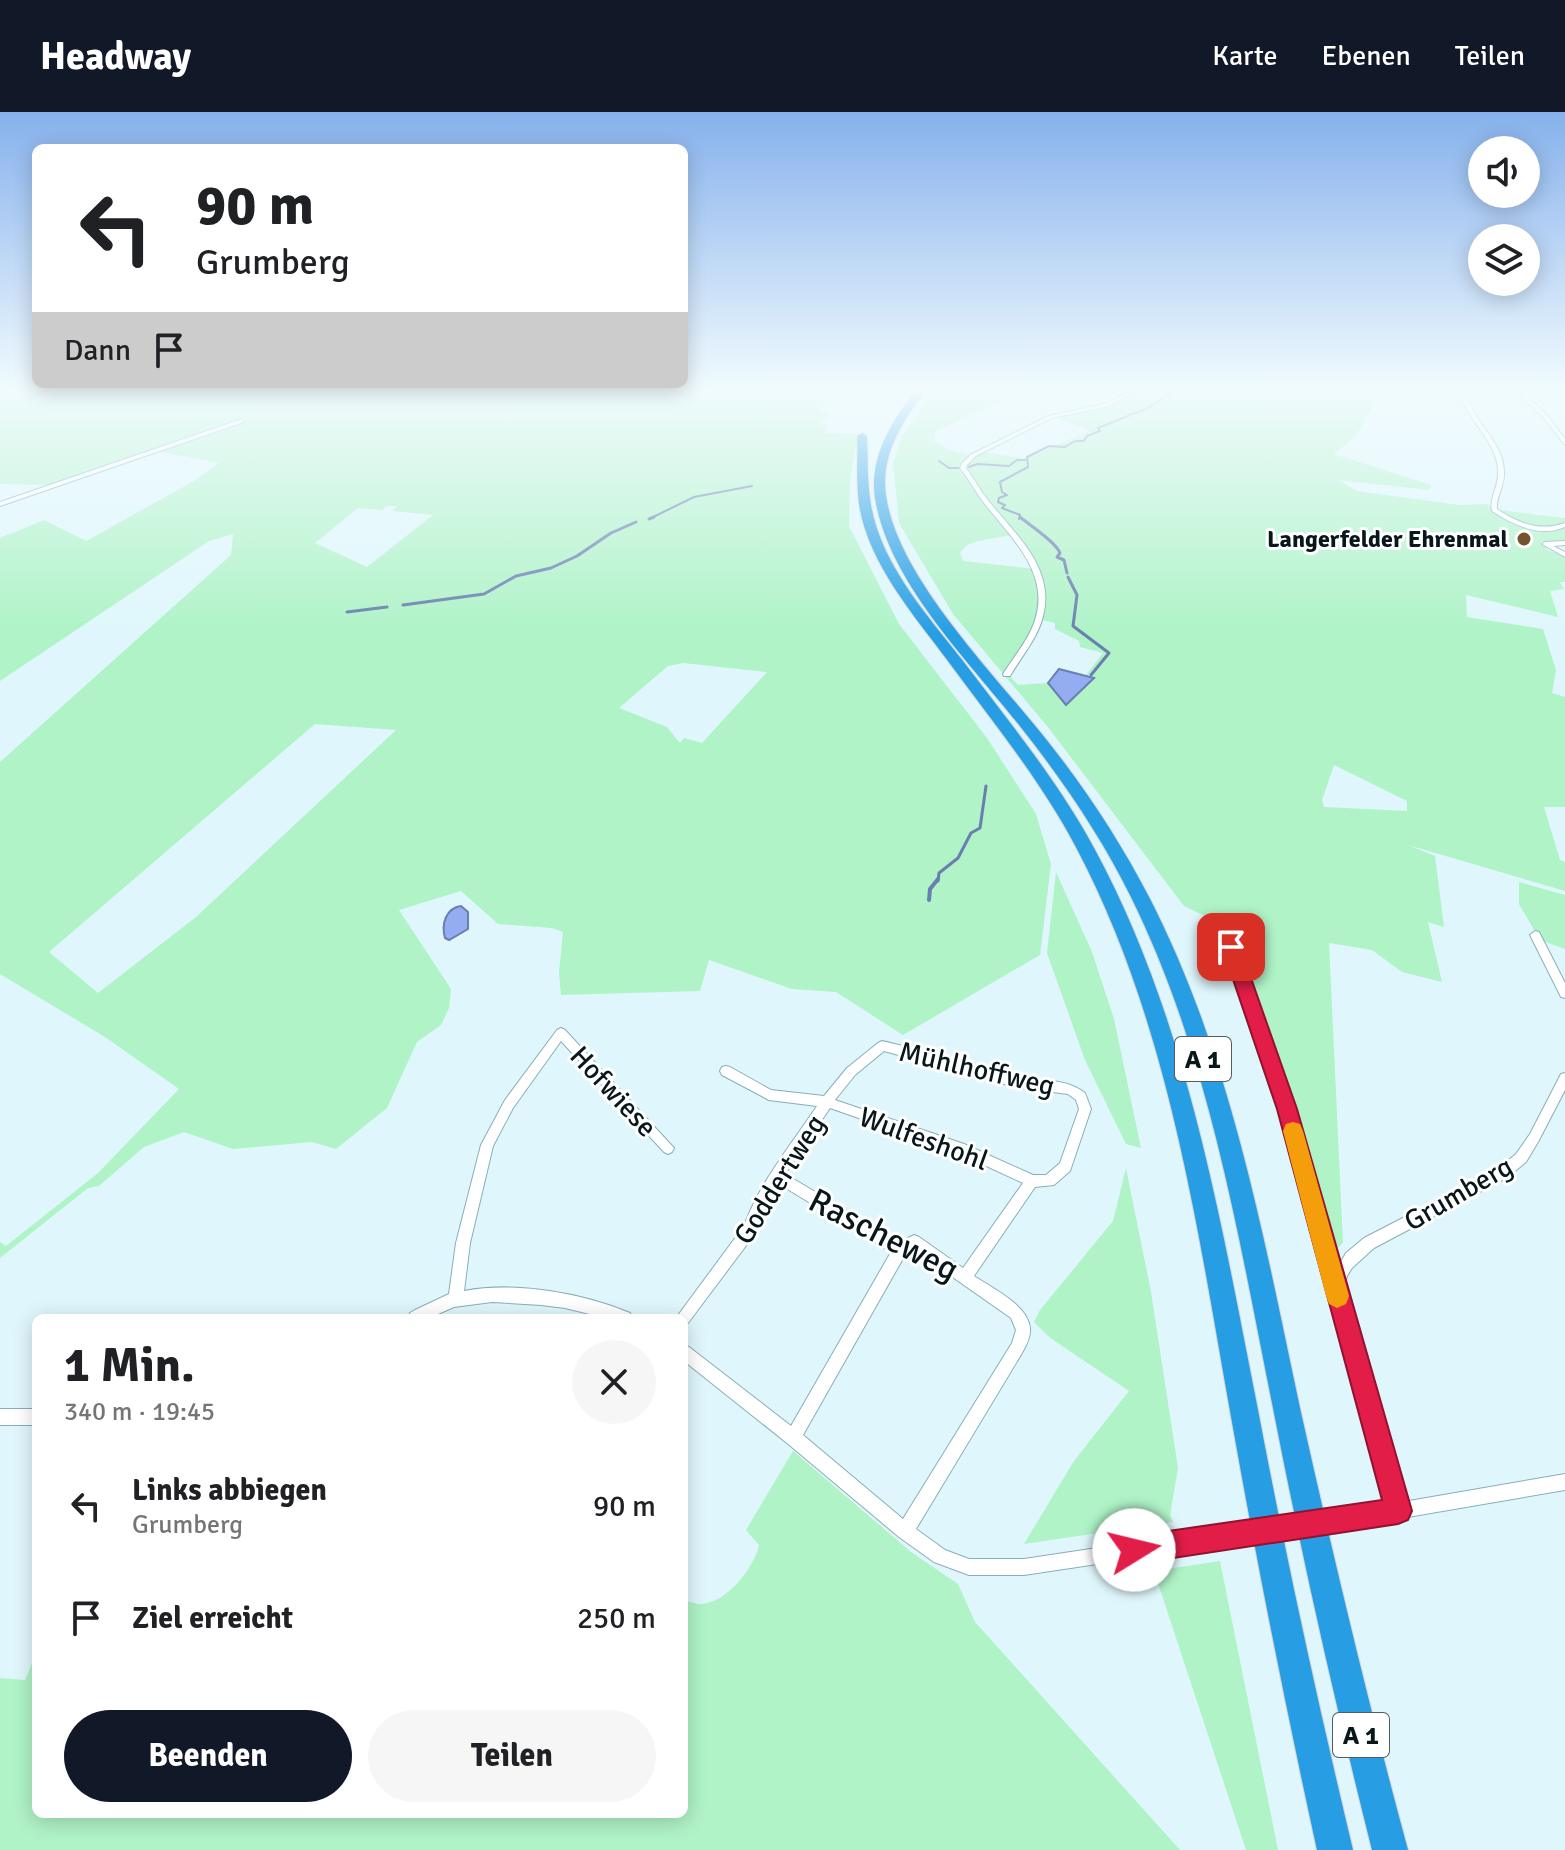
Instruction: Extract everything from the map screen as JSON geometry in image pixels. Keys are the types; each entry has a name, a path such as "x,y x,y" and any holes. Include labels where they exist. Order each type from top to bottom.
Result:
{"highway":[{"name":"A 1","path":"864,471 865,506 881,551 905,594 969,679 998,703 1090,810 1121,860 1173,967 1221,1115 1331,1619 1390,1850"},
{"name":"A 1","path":"881,471 881,498 902,555 929,598 988,674 998,703 1083,844 1131,939 1161,1027 1211,1234 1285,1633 1335,1850"}],"street":[{"path":"0,504 96,471"},
{"path":"965,471 981,496 1008,524 1033,562 1042,589 1039,619 1007,674"},
{"path":"1500,471 1494,510 1541,529 1554,530 1565,525"},
{"path":"1565,543 1548,542 1546,547 1565,555"},
{"path":"1221,920 1287,1109 1398,1511"},
{"path":"1535,935 1565,994"},
{"name":"Hofwiese","path":"456,1299 463,1243 487,1145 509,1104 561,1033 668,1148"},
{"name":"Goddertweg","path":"686,1314 749,1230 754,1213 827,1102 855,1067 882,1046"},
{"name":"Mühlhoffweg","path":"882,1046 953,1062 1017,1082 1077,1093 1084,1100 1085,1109 1065,1167 1049,1181 1032,1181"},
{"name":"Wulfeshohl","path":"726,1071 769,1095 827,1102 960,1148 1032,1181"},
{"name":"Grumberg","path":"1336,1292 1340,1269 1352,1255 1503,1173 1521,1158 1565,1078"},
{"name":"Rascheweg","path":"778,1177 900,1250 914,1242 1016,1313 1025,1331 905,1531"},
{"path":"966,1276 1032,1181"},
{"path":"793,1437 900,1250"},
{"path":"424,1314 456,1299 522,1295 575,1302 612,1314"},
{"path":"688,1355 793,1437 905,1531 940,1556 969,1567 995,1569 1217,1538 1565,1482"},
{"path":"0,1417 32,1417"}],"green space":[{"path":"0,471 91,471 52,485 0,484"},
{"path":"208,471 852,471 849,526 899,624 987,738 1036,814 1051,864 1040,955 903,1035 836,992 792,989 709,960 700,991 561,995 559,972 563,932 552,928 498,924 461,891 399,910 451,989 449,1008 441,1025 417,1042 387,1108 336,1149 312,1142 233,1149 184,1132 144,1147 99,1186 88,1188 0,1258 0,1242 6,1246 98,1173 179,1089 105,1037 0,974 0,762 231,555 233,534 209,541 0,681 0,538 44,520 86,541","holes":["387,506 397,506 392,511 433,515 367,567 315,543 358,508 382,510","683,663 767,672 702,743 684,738 680,743 667,727 619,708 668,666","315,724 396,730 196,917 98,993 49,952"]},
{"path":"894,471 1388,471 1431,485 1429,490 1338,480 1357,491 1459,505 1486,504 1499,510 1565,518 1565,540 1541,542 1548,550 1565,556 1565,582 1560,582 1564,589 1550,591 1558,617 1466,595 1467,617 1543,629 1556,670 1552,693 1565,697 1565,807 1544,807 1560,860 1565,862 1565,891 1408,845 1435,856 1444,927 1428,922 1442,982 1402,972 1372,950 1329,943 1343,1243 1332,1253 1300,1125 1226,926 1184,906 1047,726 953,614 899,523","holes":["1013,535 1035,569 963,561 960,553 967,545 978,541","1038,619 1055,623 1055,629 1079,641 1080,647 1103,653 1086,675 1091,675 1066,705 1048,683 1018,685 1008,674","1334,765 1407,801 1407,811 1324,807 1322,800"]},
{"path":"1056,872 1092,952 1114,1019 1141,1148 1126,1144 1085,1060 1047,953"},
{"path":"1519,882 1565,895 1565,949 1540,940 1519,904"},
{"path":"1126,1168 1151,1292 1178,1468 1170,1515 1173,1522 1024,1544 1074,1461 1129,1391 1049,1337 1034,1322 1040,1310 1113,1221"},
{"path":"793,1451 911,1552 958,1584 975,1622 1180,1850 0,1850 0,1678 25,1680 32,1663 32,1818 688,1818 688,1601 701,1604 712,1602 722,1597 746,1573 759,1545 746,1530"},
{"path":"1220,1561 1278,1850 1246,1850 1154,1571"}],"water":[{"path":"1059,669 1094,678 1066,705 1048,683"},
{"path":"461,906 468,912 468,929 449,940 445,938 444,922 452,910"}],"waterway":[{"path":"1019,519 1020,515 1002,508 1005,505 998,502 999,498 1007,495 1002,492 1000,482 1020,471"},
{"path":"654,517 649,519 694,497 752,486"},
{"path":"1020,517 1057,549 1060,553 1057,557 1064,560 1067,573"},
{"path":"403,605 484,594 516,576 551,568 577,556 611,533 636,522"},
{"path":"1068,577 1077,595 1073,626 1109,653 1091,675"},
{"path":"347,612 387,607"},
{"path":"938,881 939,873 958,858 971,833 980,828 986,786"},
{"path":"929,900 930,889 938,879"}],"slow traffic":[{"path":"1293,1131 1337,1296"}],"place":[{"name":"Langerfelder Ehrenmal","path":"1524,539"}],"route":[{"path":"1134,1550 1398,1511 1287,1109 1231,947"}]}
